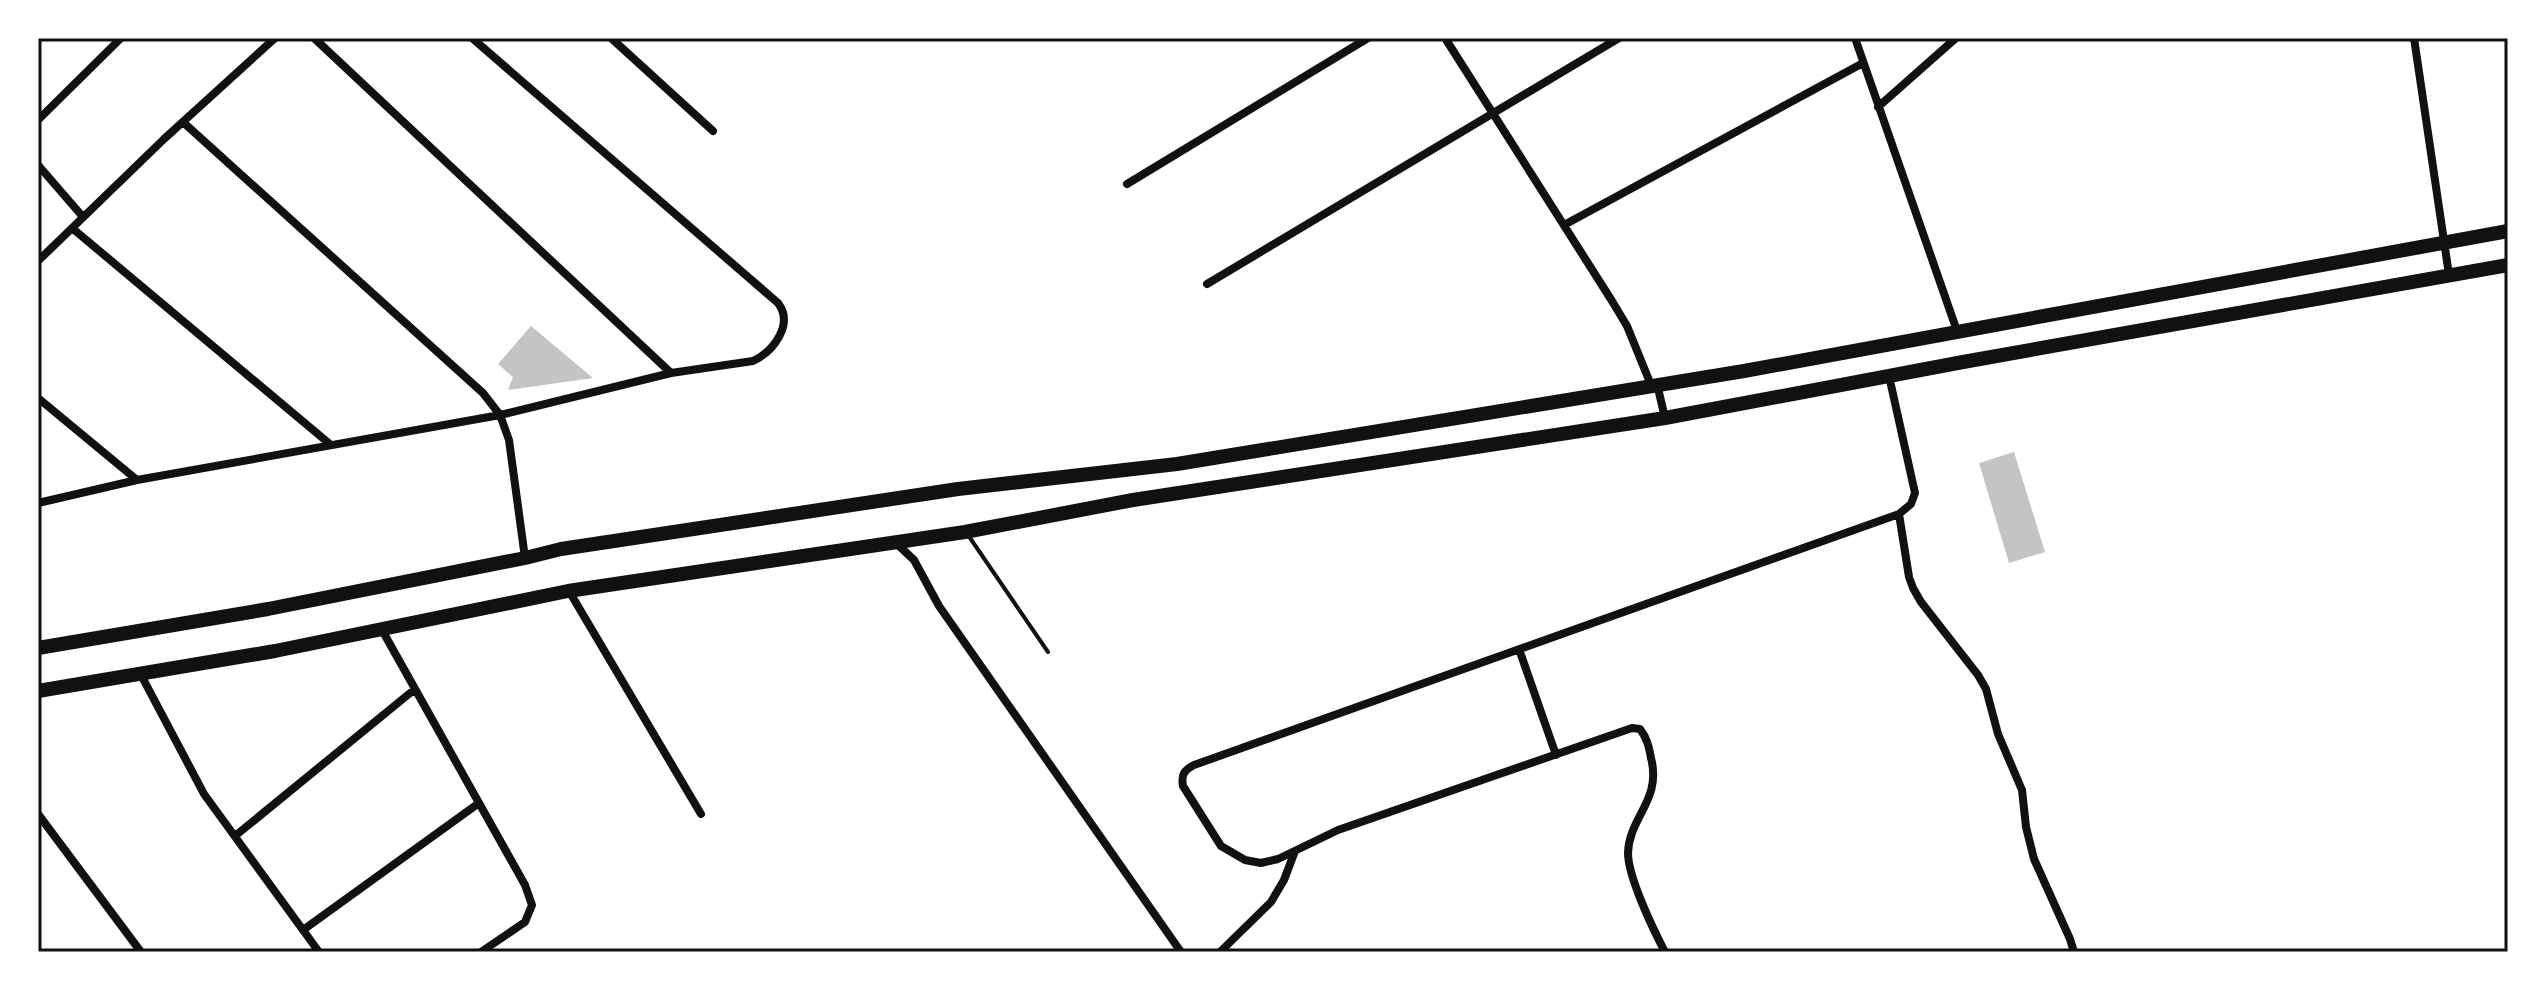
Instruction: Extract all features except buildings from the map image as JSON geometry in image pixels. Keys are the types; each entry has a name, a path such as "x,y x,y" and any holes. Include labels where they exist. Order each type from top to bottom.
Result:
{"main road":[{"path":"38,648 283,606 561,549 944,491 1177,464 1744,371 2508,231"},
{"path":"38,691 382,630 568,591 965,532 1133,500 1665,418 2508,265"}],"street":[{"path":"38,120 121,38"},
{"path":"38,261 275,38"},
{"path":"314,38 671,373"},
{"path":"38,503 137,480 500,415 671,373 753,361 763,356 785,327 783,310 472,38"},
{"path":"611,38 713,131"},
{"path":"1127,184 1368,38"},
{"path":"1445,38 1627,326 1651,385 1657,384 1665,418"},
{"path":"1207,284 1619,38"},
{"path":"1855,38 1957,331"},
{"path":"1878,107 1956,38"},
{"path":"2414,38 2449,275"},
{"path":"1564,225 1863,63"},
{"path":"184,123 483,393 500,415 509,440 525,558"},
{"path":"38,165 83,217"},
{"path":"72,228 331,445"},
{"path":"1665,952 1631,872 1628,852 1653,789 1654,778 1646,737 1640,729 1632,728 1325,836 1278,859 1261,863 1232,854 1221,846 1183,786 1182,777 1187,768 1899,514 1911,504 1915,493 1889,376"},
{"path":"38,398 137,480"},
{"path":"1899,514 1913,588 1986,689 1998,734 2018,776 2034,859 2074,952"},
{"path":"894,542 914,560 939,606 1181,952"},
{"path":"568,591 701,814"},
{"path":"382,630 525,885 532,905 525,922 481,952"},
{"path":"1519,649 1556,755"},
{"path":"140,673 204,794 319,952"},
{"path":"235,836 415,689"},
{"path":"303,930 479,803"},
{"path":"38,814 141,952"},
{"path":"1220,952 1271,902 1284,880 1295,850"}],"lane":[{"path":"965,532 1048,652"}]}
